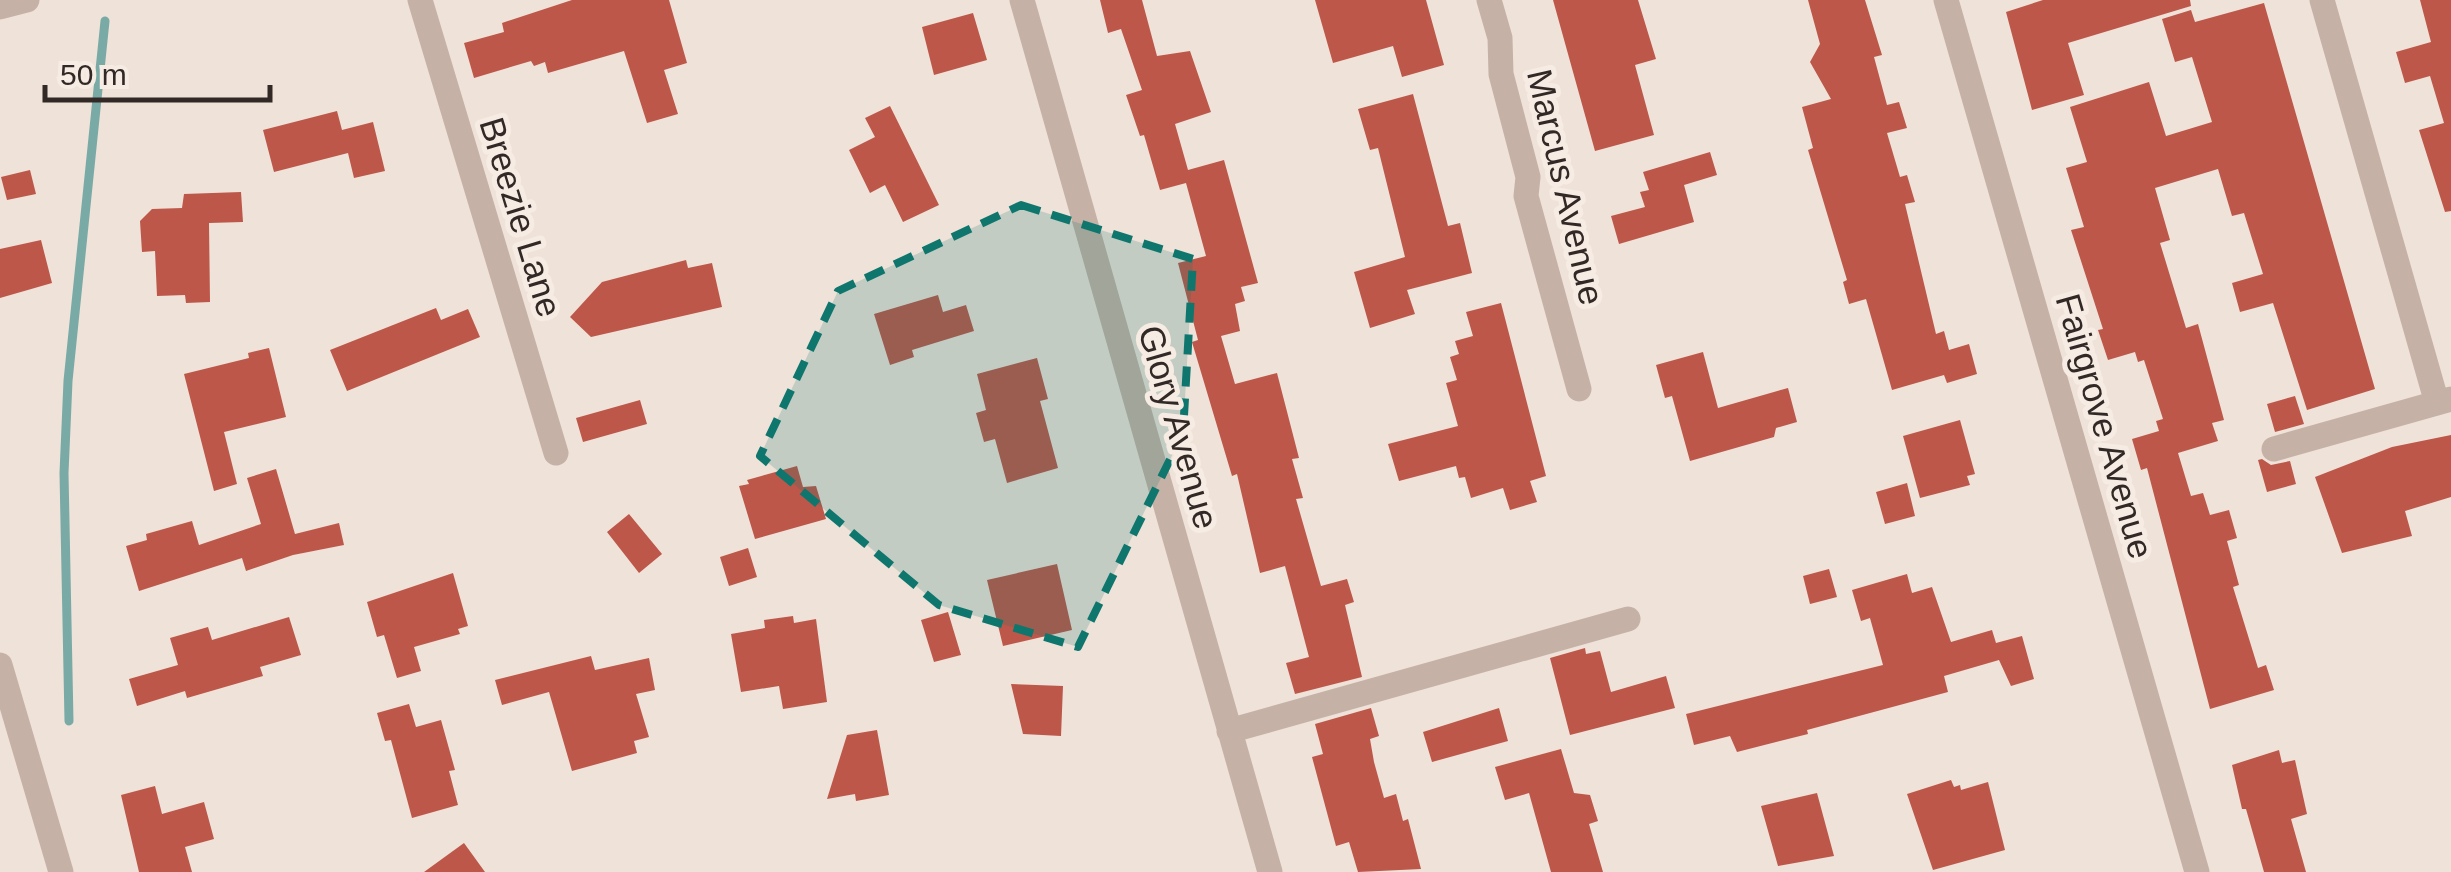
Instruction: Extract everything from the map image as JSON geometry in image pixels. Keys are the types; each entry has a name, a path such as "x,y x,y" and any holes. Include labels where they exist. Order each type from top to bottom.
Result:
{"street":[{"path":"0,8 27,0"},
{"name":"Breezie Lane","path":"420,0 556,454"},
{"name":"Glory Avenue","path":"1022,0 1270,872"},
{"name":"Marcus Avenue","path":"1489,0 1500,38 1501,74 1528,177 1526,196 1578,389"},
{"name":"Fairgrove Avenue","path":"1946,0 2197,872"},
{"path":"2274,449 2444,401 2322,0"},
{"path":"1230,731 1628,618"},
{"path":"0,665 61,872"}],"highlighted area":[{"path":"1021,205 1193,259 1183,433 1078,647 939,605 760,456 838,291"}],"building":[{"path":"572,0 669,0 687,63 664,70 678,114 647,123 624,51 548,73 545,62 534,66 531,61 474,78 464,43 504,32 502,23"},
{"path":"1100,0 1142,0 1157,56 1190,51 1211,112 1175,124 1188,170 1224,160 1258,283 1241,287 1245,301 1235,304 1240,331 1221,336 1235,384 1277,373 1299,458 1292,459 1303,498 1296,499 1321,586 1347,579 1354,602 1345,605 1362,677 1295,694 1286,663 1309,657 1285,566 1260,573 1237,474 1232,476 1192,342 1198,340 1178,263 1206,256 1186,183 1160,190 1144,135 1140,136 1126,95 1142,90 1121,29 1108,33"},
{"path":"1315,0 1426,0 1444,65 1402,77 1393,46 1333,63"},
{"path":"1553,0 1638,0 1656,59 1635,65 1654,135 1595,151"},
{"path":"1808,0 1865,0 1882,55 1874,57 1887,105 1899,102 1907,128 1887,133 1900,177 1907,175 1915,202 1905,204 1936,334 1944,331 1949,350 1969,344 1977,374 1947,383 1944,375 1892,390 1866,299 1849,304 1843,282 1847,280 1808,150 1813,148 1802,107 1831,99 1810,62 1820,44"},
{"path":"2043,0 2190,0 2191,6 2068,43 2084,95 2032,110 2006,12"},
{"path":"2420,0 2451,0 2451,211 2445,212 2419,130 2444,123 2430,76 2405,83 2396,52 2431,42"},
{"path":"2264,3 2375,389 2307,410 2273,303 2240,312 2232,283 2263,274 2244,213 2232,216 2218,169 2155,188 2170,240 2160,243 2186,328 2198,324 2224,420 2212,423 2218,441 2178,453 2191,496 2203,493 2210,515 2229,510 2237,538 2227,541 2239,585 2233,587 2258,668 2266,665 2274,690 2210,709 2147,468 2141,470 2132,439 2159,431 2156,421 2163,419 2144,360 2138,362 2135,352 2108,360 2098,330 2103,329 2071,230 2084,227 2066,168 2087,162 2070,107 2149,82 2166,136 2212,122 2192,57 2175,62 2162,19 2191,10 2195,22"},
{"path":"973,13 987,60 934,75 922,27"},
{"path":"1413,94 1448,226 1460,223 1472,273 1407,290 1415,314 1370,328 1354,272 1405,257 1378,148 1370,150 1358,109"},
{"path":"890,106 939,205 903,222 885,185 870,193 849,150 875,137 865,118"},
{"path":"337,111 342,130 373,122 385,171 354,178 348,153 274,172 263,130"},
{"path":"1710,152 1717,175 1684,185 1694,222 1619,244 1611,216 1645,207 1640,192 1649,190 1643,172"},
{"path":"30,170 36,194 7,200 1,177"},
{"path":"241,192 243,222 209,223 210,302 186,303 185,295 157,296 155,251 142,252 140,221 152,209 182,208 184,194"},
{"path":"41,240 52,283 0,298 0,249"},
{"path":"686,260 688,268 712,263 722,307 591,337 570,317 602,282"},
{"path":"938,295 943,312 966,305 974,331 912,350 914,357 890,365 874,314"},
{"path":"1501,303 1546,476 1530,481 1537,502 1510,510 1503,488 1471,498 1465,477 1459,478 1456,466 1399,481 1388,444 1458,426 1446,383 1457,380 1450,357 1459,354 1455,341 1473,336 1466,312"},
{"path":"436,308 441,320 468,309 480,337 347,391 330,350"},
{"path":"269,348 286,417 224,432 237,484 214,491 184,374 249,358 248,353"},
{"path":"1703,352 1718,408 1788,388 1797,422 1776,428 1774,437 1690,461 1672,396 1665,398 1656,365"},
{"path":"1037,358 1048,399 1040,401 1058,468 1007,483 995,439 984,442 976,413 986,410 977,374"},
{"path":"2295,396 2304,424 2275,432 2267,404"},
{"path":"640,400 647,424 583,442 576,418"},
{"path":"1960,420 1975,474 1967,476 1970,485 1920,498 1903,436"},
{"path":"2451,435 2451,497 2405,511 2412,536 2342,553 2315,477 2392,447"},
{"path":"2258,460 2271,465 2290,461 2296,484 2267,492"},
{"path":"797,466 803,487 816,486 826,519 755,539 739,486 749,484 747,480"},
{"path":"276,469 295,534 339,523 344,545 293,555 246,571 242,558 139,591 126,546 147,540 146,534 192,521 199,545 261,524 247,478"},
{"path":"1907,483 1915,516 1885,524 1876,492"},
{"path":"629,514 662,554 639,573 607,532"},
{"path":"748,548 757,577 729,586 720,557"},
{"path":"1057,564 1072,630 1003,646 987,580"},
{"path":"1829,569 1837,597 1810,604 1803,576"},
{"path":"453,573 468,626 458,629 460,634 414,647 421,671 397,678 384,635 377,637 367,602"},
{"path":"1907,574 1912,593 1932,587 1951,642 1992,630 1996,643 2022,636 2034,679 2011,686 1999,660 1944,676 1948,692 1807,730 1808,734 1737,752 1730,736 1694,745 1686,714 1883,665 1870,618 1861,621 1852,590"},
{"path":"948,612 961,655 934,662 921,620"},
{"path":"793,616 794,623 816,619 827,702 783,709 779,686 741,692 731,634 765,628 764,620"},
{"path":"289,617 301,655 260,667 263,676 187,698 185,691 137,706 129,679 178,665 170,638 208,627 212,640"},
{"path":"1585,648 1586,654 1600,651 1611,692 1666,676 1675,708 1570,735 1550,658"},
{"path":"591,656 595,670 649,658 655,690 636,694 649,737 634,741 637,753 572,771 549,692 502,705 495,680"},
{"path":"1011,684 1063,686 1061,736 1023,734"},
{"path":"409,704 416,727 441,720 455,770 449,771 458,805 412,818 391,740 385,741 377,713"},
{"path":"1371,708 1379,736 1370,739 1384,798 1396,794 1403,821 1408,819 1421,869 1358,872 1349,842 1336,846 1312,757 1323,754 1315,724"},
{"path":"1499,708 1508,741 1432,762 1423,732"},
{"path":"877,730 889,795 856,801 855,794 827,799 847,735"},
{"path":"1561,749 1574,793 1590,795 1598,821 1589,824 1603,872 1551,872 1529,793 1505,800 1495,767"},
{"path":"2279,750 2282,763 2295,760 2307,814 2291,819 2306,872 2264,872 2246,809 2242,809 2232,765"},
{"path":"1951,780 1961,790 1988,782 2005,850 1933,870 1907,794"},
{"path":"155,786 162,814 204,802 214,839 185,847 192,872 139,872 121,795"},
{"path":"1817,793 1834,856 1778,866 1761,806"},
{"path":"464,843 485,872 424,872"}],"waterway":[{"path":"69,721 64,473 68,381 105,21"}]}
